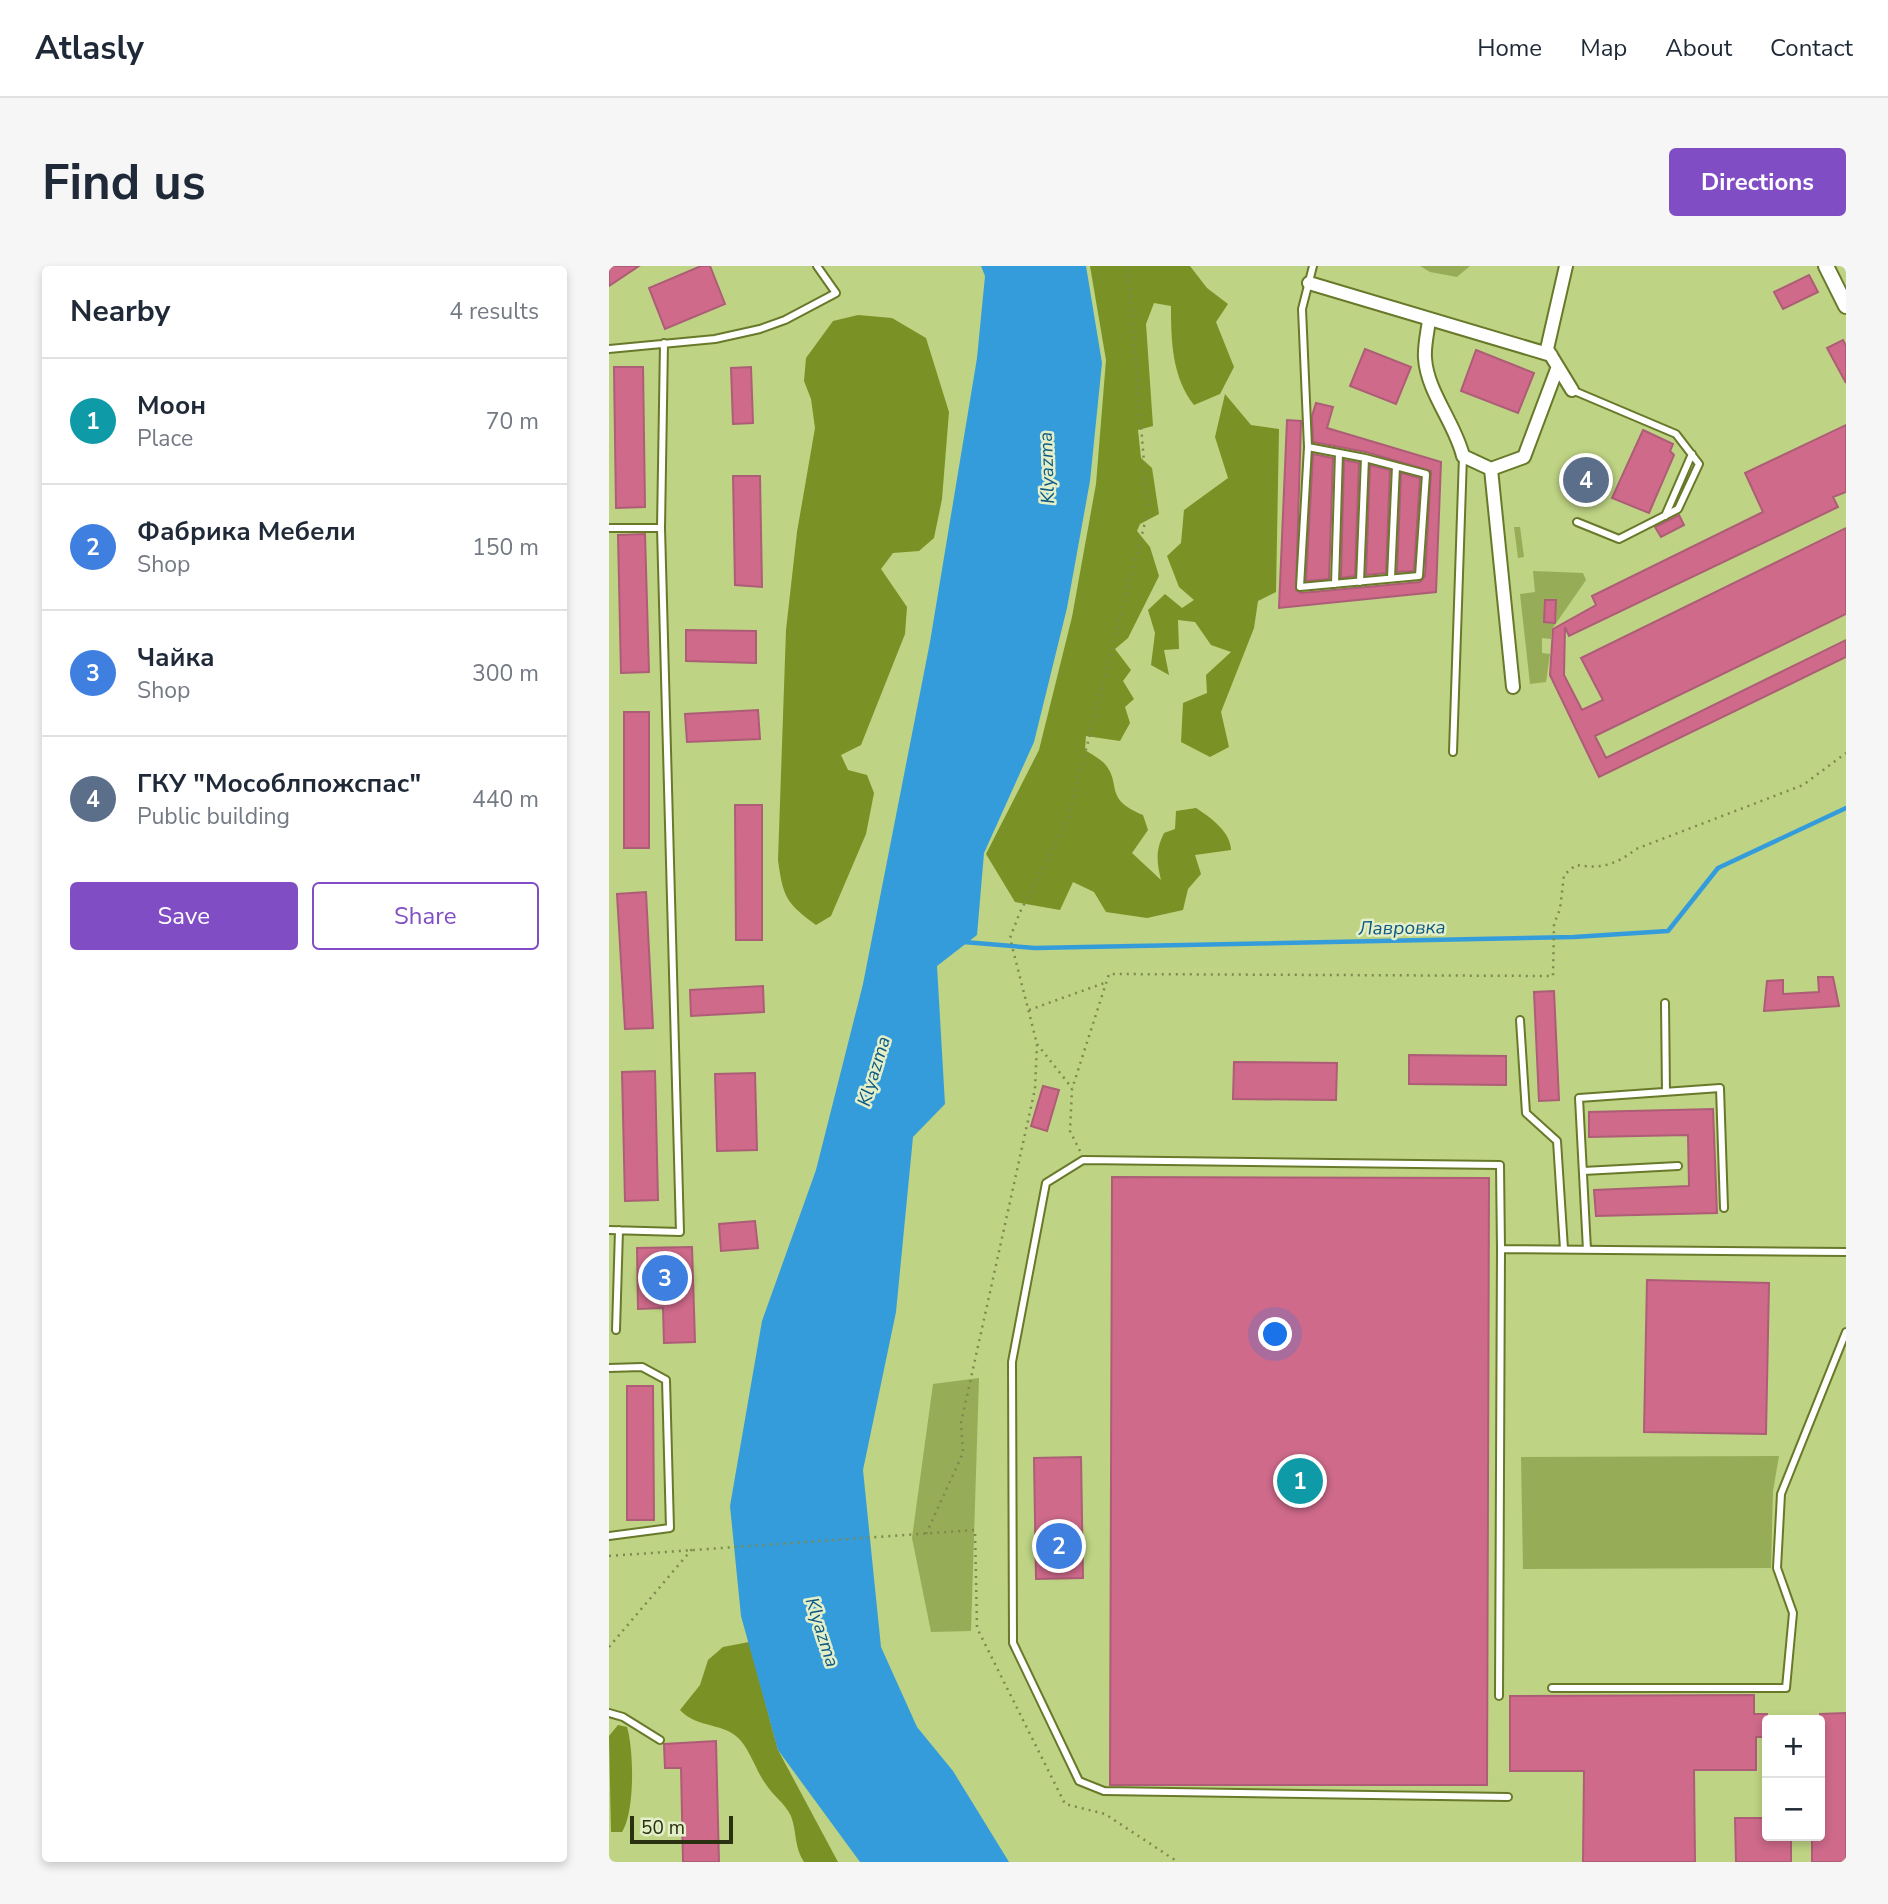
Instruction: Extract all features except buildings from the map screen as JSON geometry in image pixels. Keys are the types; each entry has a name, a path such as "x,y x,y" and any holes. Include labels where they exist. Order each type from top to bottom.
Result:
{"street":[{"path":"1566,266 1547,349 1572,390"},
{"path":"1826,266 1846,306"},
{"path":"1309,283 1551,355"},
{"path":"1429,319 1425,359 1431,381 1458,436 1463,456 1490,469 1524,457 1557,369"},
{"path":"1490,469 1513,687"}],"lane":[{"path":"609,349 715,339 785,320 836,292 817,266"},
{"path":"1308,447 1426,474 1419,576 1300,587 1308,447 1302,309 1313,266"},
{"path":"609,1230 680,1232 661,528 664,344"},
{"path":"1572,390 1676,434 1692,454 1665,516 1619,539 1577,522"},
{"path":"1335,584 1339,453"},
{"path":"1453,752 1463,456"},
{"path":"1360,582 1365,458"},
{"path":"1391,578 1396,466"},
{"path":"609,528 661,528"},
{"path":"1665,1003 1666,1092"},
{"path":"1520,1020 1526,1114 1557,1141 1564,1249"},
{"path":"1587,1250 1579,1098 1720,1088 1724,1208"},
{"path":"1499,1696 1500,1165 1083,1160 1046,1183 1012,1362 1013,1643 1079,1781 1104,1791 1508,1797"},
{"path":"1583,1171 1678,1166"},
{"path":"616,1330 619,1230"},
{"path":"1501,1249 1846,1252"},
{"path":"1552,1688 1786,1688 1793,1613 1777,1568 1781,1494 1846,1332"},
{"path":"609,1368 642,1367 666,1380 670,1528 609,1535"},
{"path":"609,1713 623,1717 660,1740"}],"path":[{"path":"926,1534 963,1453 961,1423 1035,1089 1037,1044 1010,938 1020,912 1068,819 1148,511 1128,266"},
{"path":"1083,1160 1070,1131 1072,1089 1109,974 1553,976 1554,933 1564,875 1576,865 1595,868 1619,863 1636,849 1803,785 1846,753"},
{"path":"1029,1010 1107,982"},
{"path":"1037,1044 1072,1089"},
{"path":"609,1556 975,1530"},
{"path":"609,1647 692,1548"}],"green space":[{"path":"1090,266 1190,266 1207,288 1228,304 1216,322 1234,367 1220,394 1194,405 1177,371 1172,345 1171,306 1154,303 1146,324 1153,426 1138,430 1141,458 1152,468 1159,514 1140,524 1137,531 1150,547 1159,576 1128,638 1115,649 1131,670 1123,681 1134,699 1125,707 1130,723 1120,741 1086,736 1085,750 1102,761 1109,771 1122,803 1143,815 1148,830 1132,853 1161,880 1159,846 1164,833 1175,829 1176,811 1196,808 1202,812 1224,831 1231,850 1195,855 1201,874 1188,889 1183,910 1147,918 1106,912 1094,892 1073,882 1060,910 1015,902 986,854 1039,750 1072,617 1096,484 1106,360"},
{"path":"1420,266 1470,266 1457,277 1430,272"},
{"path":"858,315 892,318 926,338 949,412 942,499 934,538 919,551 893,553 881,569 907,607 905,634 861,745 841,755 848,770 867,775 874,793 866,834 831,916 816,925 792,905 784,891 778,860 786,630 797,532 815,428 811,399 804,381 806,358 833,321"},
{"path":"1225,394 1251,425 1279,429 1276,592 1258,601 1254,628 1221,712 1229,747 1210,757 1181,742 1183,703 1207,693 1206,675 1231,652 1211,645 1195,622 1178,620 1179,649 1164,650 1169,675 1151,665 1155,633 1148,610 1165,594 1182,608 1194,600 1179,587 1167,556 1181,543 1184,510 1228,478 1215,437"},
{"path":"1514,527 1520,527 1524,557 1518,558"},
{"path":"1533,571 1583,573 1586,580 1552,629 1551,639 1542,638 1542,653 1550,654 1546,682 1530,684 1520,594 1535,592"},
{"path":"979,1378 971,1631 931,1632 912,1538 933,1384"},
{"path":"1779,1456 1773,1491 1771,1568 1523,1569 1521,1457"},
{"path":"749,1642 778,1750 838,1862 804,1862 791,1816 765,1783 741,1741 728,1731 695,1720 680,1710 700,1685 708,1660 723,1647"},
{"path":"618,1725 627,1727 629,1737 631,1796 622,1832 611,1832 609,1736"}],"water":[{"name":"Klyazma","path":"981,266 1086,266 1102,363 1090,481 1067,608 1034,742 984,853 977,935 937,966 945,1104 913,1137 896,1312 863,1470 881,1647 917,1727 953,1771 1009,1862 860,1862 778,1750 741,1616 730,1506 762,1321 816,1170 863,984 930,642 977,358 985,276"}],"waterway":[{"name":"Лавровка","path":"964,942 1035,948 1574,937 1668,931 1718,868 1846,808"}],"place":[{"name":"ГКУ \"Мособлпожспас\"","path":"1586,480"},
{"name":"Чайка","path":"665,1278"},
{"name":"Моон","path":"1300,1481"},
{"name":"Фабрика Мебели","path":"1059,1546"}]}
